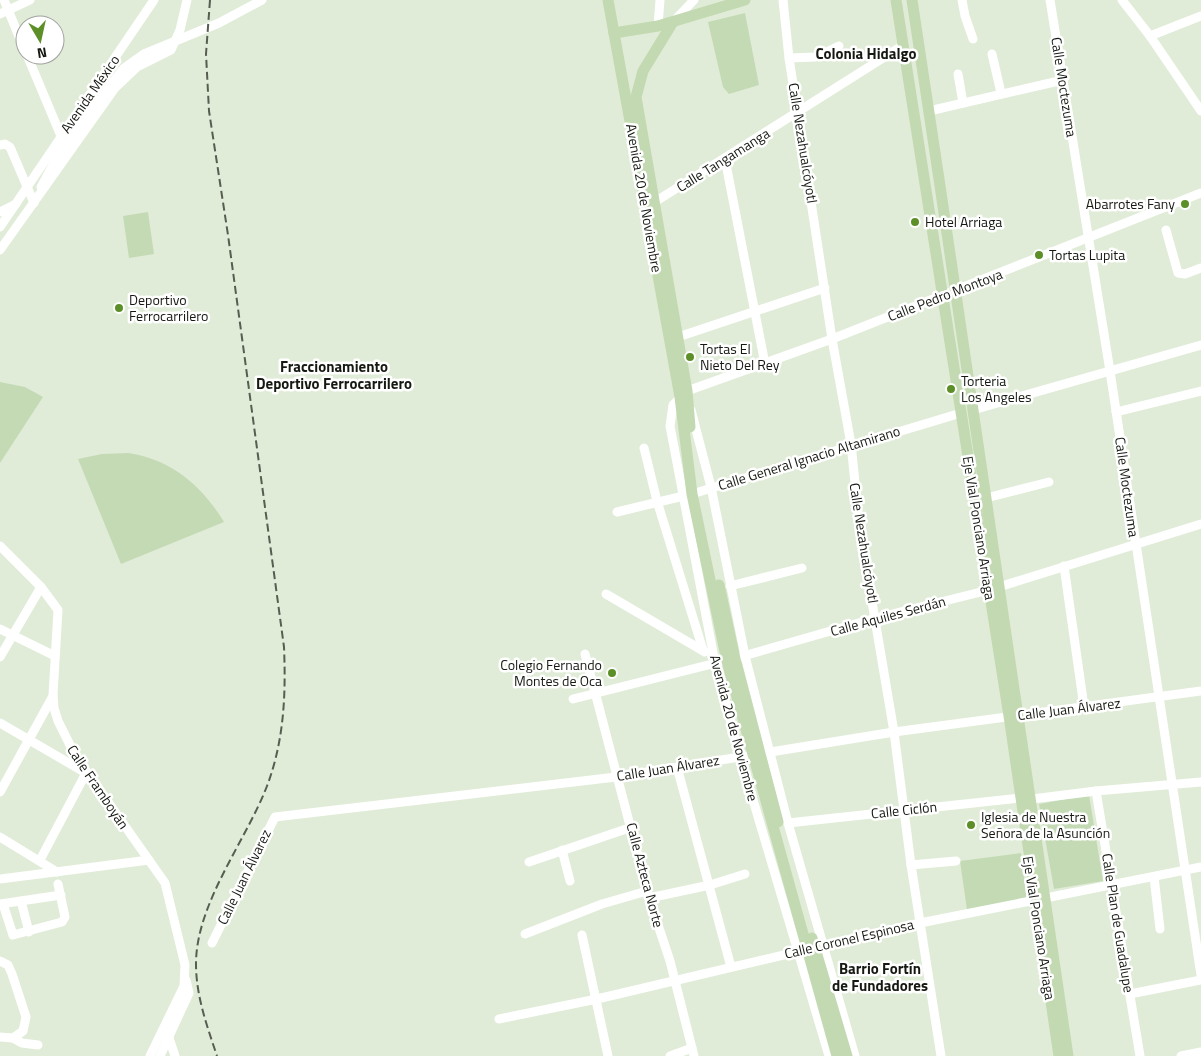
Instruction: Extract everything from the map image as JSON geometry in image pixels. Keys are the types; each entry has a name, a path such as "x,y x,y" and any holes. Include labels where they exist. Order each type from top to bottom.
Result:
{"main road":[{"name":"Avenida 20 de Noviembre","path":"608,0 650,205 685,397 696,492 730,660 811,948 838,1056"},
{"path":"614,33 658,26 745,0"},
{"name":"Eje Vial Ponciano Arriaga","path":"896,0 943,295 986,498 994,589"},
{"name":"Eje Vial Ponciano Arriaga","path":"912,0 957,290 967,412 1026,799 1059,1056"},
{"name":"Avenida 20 de Noviembre","path":"650,205 637,106 638,86 643,71 673,22"},
{"name":"Eje Vial Ponciano Arriaga","path":"1040,900 1068,1056"},
{"name":"Avenida 20 de Noviembre","path":"811,948 847,1056"}],"street":[{"path":"4,0 4,13 15,33"},
{"path":"4,13 30,0"},
{"name":"Avenida México","path":"0,227 154,0"},
{"name":"Avenida México","path":"2,247 115,88 137,67 171,50 180,30 187,0"},
{"name":"Avenida México","path":"34,203 47,172 123,69 144,54 219,23 262,0"},
{"path":"658,26 660,0"},
{"path":"673,22 694,0"},
{"name":"Calle Nezahualcóyotl","path":"783,0 789,58 832,339 851,444 860,531 894,732 911,865 941,1056"},
{"path":"962,0 973,39"},
{"name":"Calle Moctezuma","path":"1050,0 1110,371 1201,975"},
{"path":"1122,0 1150,36 1201,111"},
{"path":"1150,36 1201,16"},
{"path":"789,58 816,57 839,46"},
{"name":"Calle Tangamanga","path":"650,205 725,160 902,46"},
{"path":"992,54 1001,93"},
{"path":"31,65 61,136"},
{"path":"958,74 963,103"},
{"path":"929,111 1063,80"},
{"path":"0,145 5,144 10,148 26,189 34,203"},
{"path":"725,160 765,364"},
{"name":"Avenida México","path":"26,189 47,172"},
{"name":"Calle Pedro Montoya","path":"685,397 1201,194"},
{"path":"0,212 16,204"},
{"path":"1166,230 1178,273 1185,274 1201,268"},
{"path":"0,233 2,247"},
{"path":"674,338 825,288"},
{"name":"Calle General Ignacio Altamirano","path":"617,512 696,492 851,444 1201,344"},
{"path":"1116,412 1201,391"},
{"name":"Avenida 20 de Noviembre","path":"685,397 696,423 696,492 730,586 730,660 755,754 788,823 829,1056"},
{"path":"644,448 657,501 703,650"},
{"path":"986,498 1049,482"},
{"name":"Calle Aquiles Serdán","path":"573,700 730,660 876,618 994,589 1201,524"},
{"name":"Calle Framboyán","path":"0,546 41,587 58,610 53,695 58,722 74,755 160,874 169,894 185,965 189,993 160,1056"},
{"path":"1064,566 1084,707"},
{"path":"730,586 802,568"},
{"path":"0,657 41,587"},
{"path":"606,594 703,650 730,660"},
{"path":"0,629 54,656"},
{"name":"Calle Azteca Norte","path":"585,654 616,777 632,827 648,895 675,980 693,1052"},
{"name":"Calle Juan Álvarez","path":"212,943 275,817 616,777 894,732 1201,691"},
{"path":"0,792 53,695"},
{"path":"0,723 86,773 40,860"},
{"path":"677,767 732,967"},
{"name":"Calle Ciclón","path":"788,823 1201,782"},
{"name":"Calle Plan de Guadalupe","path":"1096,791 1140,1056"},
{"path":"529,862 632,827"},
{"path":"0,836 57,872"},
{"path":"562,850 570,880"},
{"path":"0,879 149,860"},
{"path":"911,865 956,861"},
{"name":"Calle Coronel Espinosa","path":"499,1019 597,999 920,923 1201,867"},
{"path":"525,934 602,904 710,885 745,874"},
{"path":"1154,877 1160,929"},
{"path":"58,884 60,895 64,920 15,936 11,933 1,904 60,895"},
{"path":"21,901 30,932"},
{"path":"582,935 608,1056"},
{"name":"Avenida 20 de Noviembre","path":"811,948 855,1056"},
{"path":"0,961 8,965 26,1017 23,1031 12,1038"},
{"path":"150,1056 186,979"},
{"path":"1130,994 1201,980"},
{"path":"0,1037 38,1045"},
{"path":"169,1038 175,1056"},
{"path":"670,1056 693,1052"},
{"path":"1181,1056 1201,1052"}],"green space":[{"path":"745,13 759,85 729,94 723,87 708,22"},
{"path":"148,212 154,254 129,258 123,216"},
{"path":"0,382 25,387 43,397 0,463"},
{"path":"128,453 158,461 184,476 206,497 224,522 121,564 78,459 102,454"},
{"path":"1089,795 1103,881 1054,889 1039,804"},
{"path":"1021,853 1027,901 967,910 960,861"}],"railway":[{"path":"210,0 206,54 209,111 228,235 285,665 283,718 273,769 258,807 213,895 198,941 196,976 203,1011 217,1056"}],"place":[{"name":"Abarrotes Fany","path":"1185,204"},
{"name":"Hotel Arriaga","path":"915,222"},
{"name":"Tortas Lupita","path":"1039,255"},
{"name":"Deportivo Ferrocarrilero","path":"119,308"},
{"name":"Tortas El Nieto Del Rey","path":"690,357"},
{"name":"Torteria Los Angeles","path":"951,389"},
{"name":"Colegio Fernando Montes de Oca","path":"612,673"},
{"name":"Iglesia de Nuestra Señora de la Asunción","path":"971,825"}],"district":[{"name":"Colonia Hidalgo","path":"866,54"},
{"name":"Fraccionamiento Deportivo Ferrocarrilero","path":"334,376"},
{"name":"Barrio Fortín de Fundadores","path":"880,978"}]}
